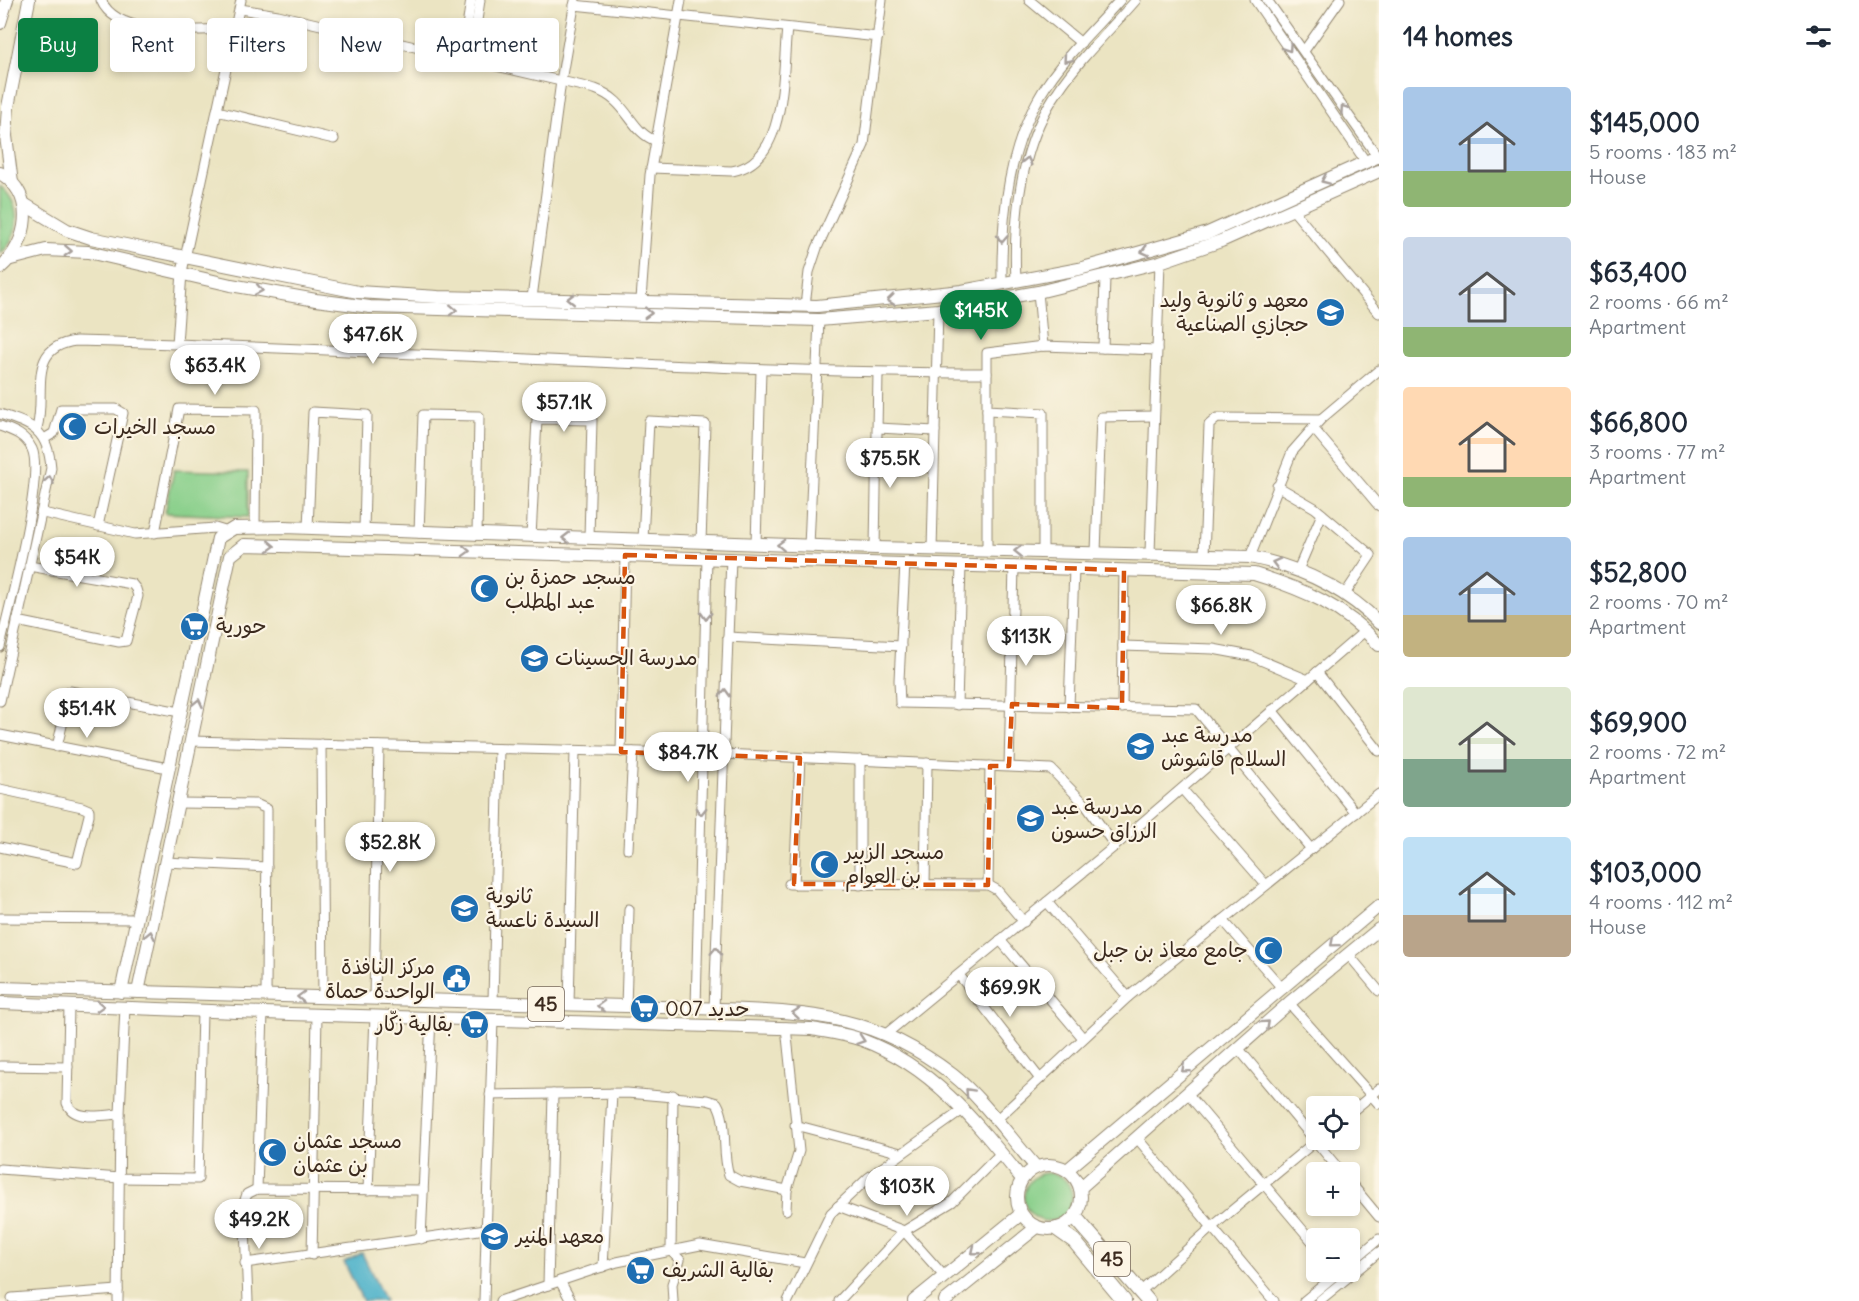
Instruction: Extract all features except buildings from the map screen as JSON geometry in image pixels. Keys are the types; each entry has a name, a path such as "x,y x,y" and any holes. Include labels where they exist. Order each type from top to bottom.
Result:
{"highway":[{"name":"45","path":"1075,1216 1144,1296"},
{"name":"45","path":"1057,1228 1074,1241 1124,1301"}],"main road":[{"path":"12,183 6,136 8,108 29,0"},
{"path":"0,23 4,3"},
{"path":"24,204 67,230 91,238 358,292 805,306 890,300 1002,284 1079,269 1208,232 1378,157"},
{"path":"0,172 12,183 24,204 26,227 21,244 11,259 0,268"},
{"path":"11,259 46,250 88,252 263,291 370,307 819,320 938,310 1038,292 1160,262 1221,241 1378,172"},
{"path":"121,992 218,538 225,531 234,528 309,528 932,550 1250,557 1298,570 1345,594 1362,606 1379,623"},
{"path":"138,992 230,556 244,545 1254,574 1303,589 1356,621 1379,645"},
{"path":"1067,1170 1379,906"},
{"path":"1080,1188 1289,1003 1379,929"},
{"name":"45","path":"0,988 696,1008 828,1017 867,1026 886,1034 954,1076 1036,1167"},
{"path":"40,989 41,1004"},
{"path":"160,993 160,1009"},
{"path":"349,998 351,1016"},
{"name":"45","path":"0,1003 317,1015 812,1029 860,1039 904,1059 964,1109 1022,1179"},
{"path":"680,1008 680,1024"},
{"path":"719,1010 724,1025"},
{"path":"1051,1164 1067,1170 1080,1188 1080,1206 1075,1216 1057,1228 1037,1227 1021,1214 1017,1193 1022,1179 1036,1167 1051,1164"},
{"path":"914,1301 1021,1214"},
{"path":"945,1301 1037,1227"}],"street":[{"path":"100,0 111,16 130,25 207,28"},
{"path":"470,18 471,0"},
{"path":"476,18 480,0"},
{"path":"641,300 651,168 681,0"},
{"path":"805,306 809,272 817,248 864,145 882,0"},
{"path":"1029,0 1081,43"},
{"path":"1002,284 1003,221 1016,150 1047,84 1120,0"},
{"path":"1016,281 1016,222 1026,164 1035,134 1061,86 1136,0"},
{"path":"1255,0 1366,162"},
{"path":"1267,0 1378,157"},
{"path":"1304,51 1340,0"},
{"path":"532,298 561,81 575,2 677,17 878,37"},
{"path":"241,4 415,48"},
{"path":"651,168 732,171 743,169 756,162 766,151 776,125 787,28"},
{"path":"177,344 182,272 226,72"},
{"path":"520,72 595,89 610,96 623,107 641,133 656,141"},
{"path":"217,111 334,139"},
{"path":"1293,210 1379,313"},
{"path":"1150,554 1160,262"},
{"path":"1103,348 1106,276"},
{"path":"1038,292 1043,346"},
{"path":"932,550 938,310"},
{"path":"809,546 819,320"},
{"path":"38,428 42,413 42,362 51,350 61,343 177,344 817,372 987,373"},
{"path":"987,551 987,353 1043,346 1157,350"},
{"path":"756,544 760,370"},
{"path":"1250,557 1292,452 1322,419 1379,370"},
{"path":"875,548 878,372"},
{"path":"44,439 54,434 62,409 116,409 123,413 98,526"},
{"path":"154,533 179,409 256,410 255,527"},
{"path":"987,410 1043,413 1043,552"},
{"path":"309,528 313,412 367,415 364,530"},
{"path":"0,414 38,428 50,450 51,468 43,513 29,566 0,701"},
{"path":"419,533 423,416 479,417 477,535"},
{"path":"1096,552 1101,417 1154,416"},
{"path":"1204,556 1209,425 1212,421 1217,418 1322,419"},
{"path":"531,537 537,419 592,420 589,538"},
{"path":"643,540 649,421 705,424 701,542"},
{"path":"0,426 24,435 33,451 35,470 0,647"},
{"path":"878,428 935,431"},
{"path":"1313,428 1379,506"},
{"path":"1277,486 1322,514 1371,555 1345,594"},
{"path":"43,513 135,534 215,528 225,531"},
{"path":"1298,570 1322,514"},
{"path":"621,752 625,555"},
{"path":"696,1008 707,557"},
{"path":"719,1010 723,754 731,558"},
{"path":"905,563 900,704 1012,704 1196,709 1311,849"},
{"path":"957,705 961,565"},
{"path":"17,621 119,642 129,638 138,596 132,584 29,566"},
{"path":"1009,766 1014,567"},
{"path":"1069,707 1074,569"},
{"path":"1122,708 1124,570"},
{"path":"886,1034 1115,846 1366,630"},
{"path":"728,637 901,646"},
{"path":"1123,646 1223,650 1251,656 1308,680"},
{"path":"1317,672 1379,751"},
{"path":"57,747 70,690 180,712"},
{"path":"1272,711 1356,813"},
{"path":"0,735 168,768"},
{"path":"190,741 723,754 1051,769 1085,804 1115,846"},
{"path":"321,744 323,998"},
{"path":"374,999 379,746"},
{"path":"494,1002 499,749"},
{"path":"569,1005 575,751"},
{"path":"628,849 633,752"},
{"path":"800,758 791,884 988,885 997,890 1024,922"},
{"path":"860,760 860,885"},
{"path":"925,885 927,763"},
{"path":"988,885 990,766"},
{"path":"0,789 89,810 77,863 0,847"},
{"path":"1182,789 1266,885"},
{"path":"995,1121 1128,997 1379,794"},
{"path":"177,803 256,804 267,809 266,996"},
{"path":"165,862 267,867"},
{"path":"1047,902 1128,997"},
{"path":"626,1007 628,909"},
{"path":"0,918 136,920"},
{"path":"1223,920 1282,988"},
{"path":"1000,940 1083,1038"},
{"path":"1348,954 1379,991"},
{"path":"959,975 1040,1079"},
{"path":"1289,1003 1376,1091 1379,1104"},
{"path":"69,1005 67,1103 70,1110 76,1115 120,1114"},
{"path":"118,1301 120,1114 125,1008"},
{"path":"0,1170 120,1178 198,1179 202,1011"},
{"path":"257,1190 263,1013"},
{"path":"312,1255 317,1015"},
{"path":"368,1190 375,1016"},
{"path":"421,1239 431,1017"},
{"path":"484,1301 494,1019"},
{"path":"786,1027 799,1151 787,1190 786,1210"},
{"path":"1238,1048 1306,1129"},
{"path":"0,1066 68,1067"},
{"path":"1360,1105 1376,1091"},
{"path":"490,1095 612,1093 673,1095 717,1103 722,1112 725,1166 729,1175 740,1181 787,1190"},
{"path":"603,1267 612,1093"},
{"path":"1187,1093 1306,1234"},
{"path":"548,1284 553,1094"},
{"path":"673,1095 671,1251 680,1260 672,1284 673,1301"},
{"path":"788,1301 824,1226 838,1206 901,1153 964,1109"},
{"path":"795,1125 901,1153"},
{"path":"1137,1138 1274,1301"},
{"path":"1144,1296 1212,1227 1306,1149"},
{"path":"1323,1150 1333,1162"},
{"path":"840,1301 904,1231 952,1202 1001,1153"},
{"path":"248,1301 244,1203 247,1194 257,1190 423,1190"},
{"path":"1360,1194 1379,1217"},
{"path":"838,1206 904,1231 944,1276"},
{"path":"246,1263 486,1229"},
{"path":"1360,1255 1379,1239"},
{"path":"500,1301 603,1267 700,1245 805,1263"},
{"path":"1319,1301 1379,1252"},
{"path":"560,1281 571,1301"},
{"path":"1304,1301 1327,1282"},
{"path":"12,1298 118,1290"}],"highlighted area":[{"path":"625,555 1124,570 1122,708 1012,704 1009,766 990,766 988,885 794,884 800,758 621,752"}],"green space":[{"path":"0,186 12,202 16,220 12,238 0,254"},
{"path":"174,470 248,472 248,517 165,513"},
{"path":"1043,1173 1053,1173 1065,1180 1072,1192 1072,1202 1065,1214 1053,1221 1043,1221 1028,1210 1024,1202 1024,1192 1035,1177"}],"water":[{"path":"362,1253 385,1301 363,1301 344,1262"}],"place":[{"name":"معهد و ثانوية وليد حجازي الصناعية","path":"1330,312"},
{"name":"مسجد الخيرات","path":"73,427"},
{"name":"مسجد حمزة بن عبد المطلب","path":"484,589"},
{"name":"حورية","path":"195,626"},
{"name":"مدرسة الحسينات","path":"534,658"},
{"name":"مدرسة عبد السلام قاشوش","path":"1140,747"},
{"name":"مدرسة عبد الرزاق حسون","path":"1030,819"},
{"name":"مسجد الزبير بن العوام","path":"824,864"},
{"name":"ثانوية السيدة ناعسة","path":"465,908"},
{"name":"جامع معاذ بن جبل","path":"1269,950"},
{"name":"مركز النافذة الواحدة حماة","path":"456,979"},
{"name":"حديد 007","path":"644,1009"},
{"name":"بقالية زكّار","path":"474,1024"},
{"name":"مسجد عثمان بن عثمان","path":"272,1153"},
{"name":"معهد المنير","path":"495,1236"},
{"name":"بقالية الشريف","path":"641,1270"}]}
